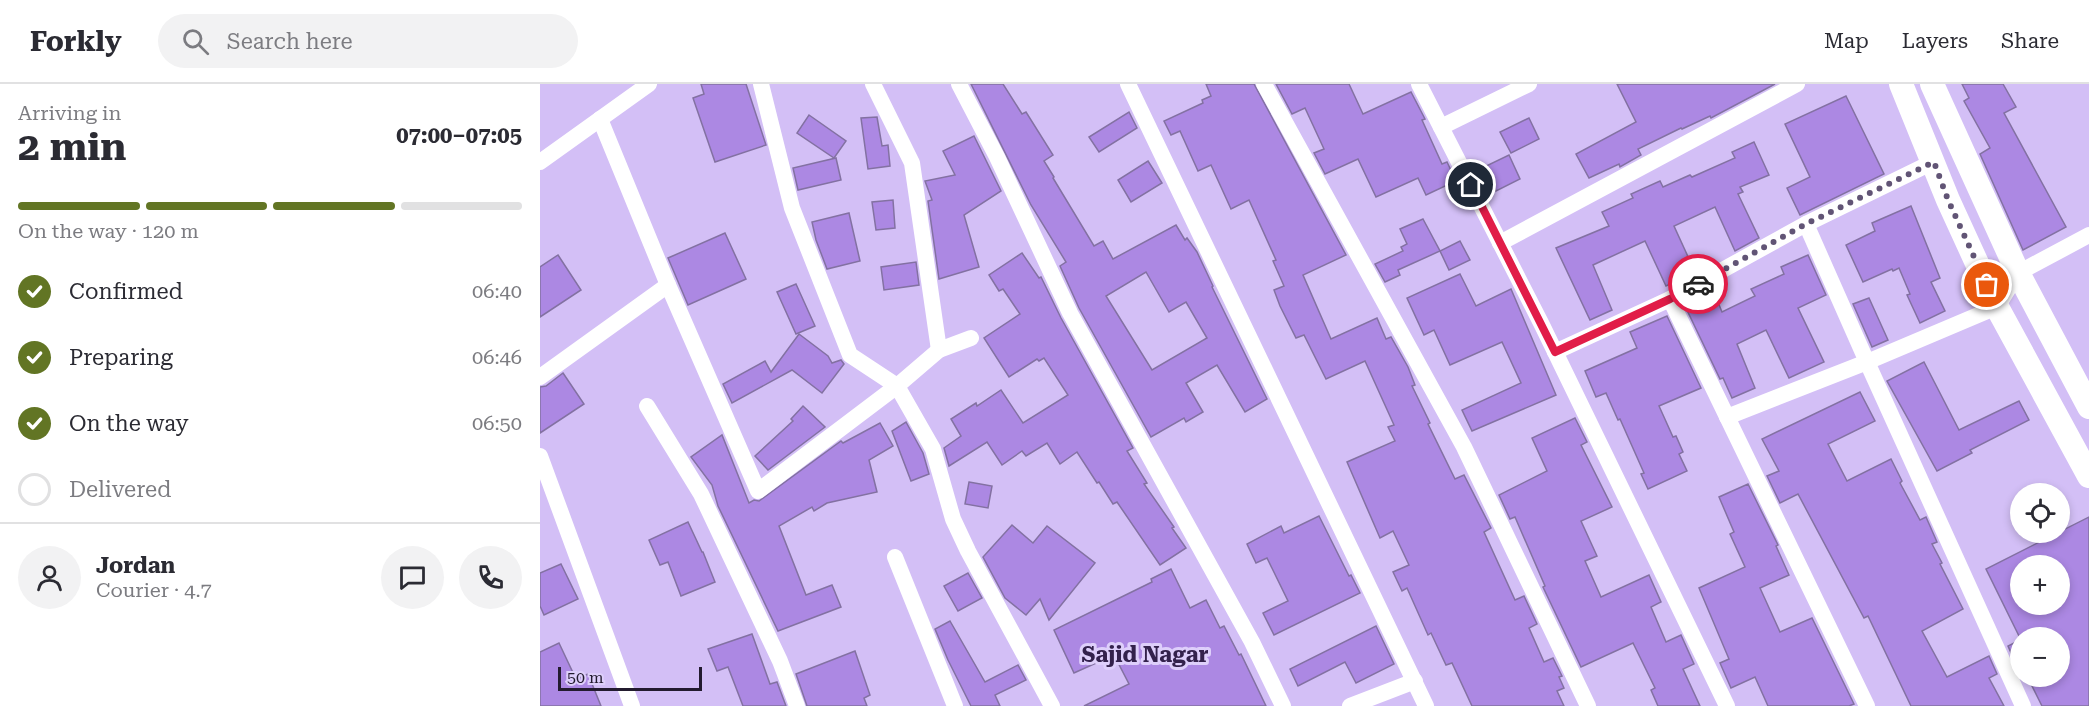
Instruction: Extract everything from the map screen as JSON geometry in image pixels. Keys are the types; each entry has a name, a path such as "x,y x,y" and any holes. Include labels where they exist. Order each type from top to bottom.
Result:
{"street":[{"path":"540,162 649,84"},
{"path":"761,84 792,208 850,356 897,386 933,449 953,519 968,551 1052,706"},
{"path":"873,84 912,164 939,350"},
{"path":"959,84 997,157 1070,313 1252,642 1283,706"},
{"path":"1128,84 1426,706"},
{"path":"1264,84 1464,447 1588,706"},
{"path":"1419,84 1555,352 1727,706"},
{"path":"1441,127 1529,84"},
{"path":"1500,243 1797,84"},
{"path":"1901,84 1948,200 1997,307 2089,476"},
{"path":"1932,84 2018,273 2089,407"},
{"path":"600,119 668,285 758,490 897,386 939,350 971,338"},
{"path":"1555,352 1670,299 1806,224 1934,162"},
{"path":"1806,224 2023,706"},
{"path":"1727,417 1867,362 1997,307 2018,273 2089,235"},
{"path":"540,377 668,285"},
{"path":"1670,299 1868,706"},
{"path":"647,406 701,494 780,661 797,706"},
{"path":"540,456 632,706"},
{"path":"895,557 955,706"},
{"path":"1350,706 1415,681"}],"building":[{"path":"701,84 746,84 766,145 715,162 693,98 704,94"},
{"path":"971,84 1003,84 1022,114 1026,112 1053,155 1044,161 1094,246 1103,241 1113,259 1176,225 1185,240 1187,238 1197,252 1267,399 1245,412 1217,365 1186,383 1203,412 1186,422 1184,418 1151,437 1079,308 1060,266 1066,262 1031,205","holes":["1146,272 1169,312 1186,302 1207,338 1152,370 1106,296"]},
{"path":"1206,84 1254,84 1346,255 1303,275 1331,339 1377,318 1386,339 1391,337 1408,367 1415,385 1412,386 1455,479 1464,475 1491,528 1484,532 1515,600 1524,596 1537,624 1529,628 1544,662 1553,658 1562,676 1559,677 1564,688 1557,691 1564,706 1472,706 1452,663 1446,665 1431,633 1428,635 1407,588 1402,591 1393,572 1409,565 1393,531 1380,538 1347,462 1395,441 1388,427 1394,425 1365,361 1326,379 1304,335 1296,338 1280,306 1274,290 1284,286 1273,261 1276,260 1249,200 1231,209 1211,165 1198,171 1180,131 1171,135 1164,121 1203,103 1202,100 1211,96"},
{"path":"1276,84 1349,84 1363,114 1411,92 1425,119 1422,120 1442,164 1447,162 1456,181 1426,195 1418,178 1376,197 1358,159 1325,174 1314,153 1324,149 1305,108 1292,114"},
{"path":"1617,84 1775,84 1711,118 1710,116 1681,128 1638,149 1641,155 1620,167 1619,164 1589,178 1576,154 1636,122"},
{"path":"1962,84 2003,84 2016,107 2004,113 2066,227 2023,250 1980,154 1990,148 1964,101 1969,98"},
{"path":"1846,96 1884,174 1800,215 1787,188 1810,177 1785,124"},
{"path":"1129,112 1137,128 1099,152 1089,137"},
{"path":"809,115 846,141 834,158 797,133"},
{"path":"877,117 882,146 888,145 890,166 868,169 861,118"},
{"path":"1529,118 1539,139 1511,153 1500,132"},
{"path":"974,136 1001,191 964,215 979,267 939,279 928,201 932,200 925,181 955,175 943,151"},
{"path":"1754,142 1769,175 1740,187 1743,192 1738,194 1759,238 1735,251 1715,207 1674,226 1695,272 1666,286 1645,241 1593,265 1612,310 1590,320 1556,248 1609,226 1602,212 1633,198 1631,194 1660,181 1663,187 1690,175 1692,177 1735,158 1732,152"},
{"path":"1509,155 1520,179 1496,191 1484,167"},
{"path":"836,158 841,180 798,190 793,168"},
{"path":"1148,161 1162,183 1131,202 1118,180"},
{"path":"893,200 895,228 876,230 872,202"},
{"path":"1911,206 1940,278 1931,282 1945,311 1920,323 1907,295 1910,294 1899,268 1863,282 1846,245 1875,231 1872,223"},
{"path":"849,213 860,261 827,269 812,222"},
{"path":"1423,219 1440,251 1398,270 1400,275 1385,282 1375,264 1403,251 1401,247 1407,244 1400,229"},
{"path":"725,233 746,279 688,305 668,258"},
{"path":"1460,241 1470,260 1449,270 1440,251"},
{"path":"1022,253 1039,278 1041,277 1061,318 1133,448 1127,451 1147,483 1144,484 1186,548 1160,565 1117,502 1113,504 1077,452 1060,464 1047,443 1026,456 1022,451 1002,465 987,442 949,466 944,448 961,436 951,419 976,403 977,406 1001,390 1023,423 1068,395 1044,358 1039,361 1037,359 1009,377 984,338 1020,314 1003,289 999,291 989,275"},
{"path":"558,255 581,290 540,317 540,267"},
{"path":"1808,255 1826,295 1798,308 1824,362 1789,378 1766,330 1737,344 1755,388 1732,398 1723,378 1720,379 1686,308 1715,295 1722,312 1755,296 1751,289 1784,274 1781,267"},
{"path":"916,262 919,285 884,290 881,267"},
{"path":"1460,274 1476,306 1511,289 1556,395 1472,431 1462,410 1521,383 1502,342 1450,365 1434,330 1424,335 1407,298"},
{"path":"796,284 815,326 796,334 777,292"},
{"path":"1869,298 1888,340 1872,347 1853,304"},
{"path":"1667,316 1701,388 1659,406 1673,437 1676,436 1683,452 1679,454 1687,471 1648,489 1641,474 1644,473 1620,419 1618,420 1606,393 1596,397 1585,371 1637,348 1630,332"},
{"path":"799,334 828,356 832,363 841,360 844,364 822,393 792,370 732,403 723,384 765,361 771,372"},
{"path":"1924,362 1959,430 2019,401 2029,420 1970,450 1972,453 1937,471 1887,381"},
{"path":"563,373 584,404 540,433 540,387 546,386"},
{"path":"1860,392 1875,421 1828,444 1847,481 1891,459 1902,481 1900,483 1920,520 1926,517 1937,542 1932,544 1942,563 1940,564 1963,609 1922,631 1947,677 1989,656 1997,674 1989,678 2004,706 1911,706 1868,616 1864,618 1798,494 1780,503 1767,476 1779,471 1762,439"},
{"path":"803,406 825,427 768,470 755,456 793,421 791,419"},
{"path":"1575,418 1587,442 1581,445 1612,507 1581,521 1597,556 1585,561 1601,597 1649,575 1661,602 1651,607 1666,642 1681,635 1694,664 1683,669 1700,706 1658,706 1651,690 1655,688 1633,643 1581,667 1543,587 1545,586 1515,517 1510,519 1499,495 1547,471 1532,438"},
{"path":"906,422 923,453 929,474 911,481 892,431"},
{"path":"880,423 893,446 869,460 877,492 827,503 814,511 812,507 779,526 806,595 832,585 841,607 778,631 718,506 712,485 691,457 722,435 749,503 754,500 759,501 841,441 843,443"},
{"path":"969,482 992,486 988,508 965,504"},
{"path":"1748,484 1778,545 1776,546 1789,575 1760,588 1780,632 1812,618 1854,704 1849,706 1768,706 1755,677 1731,688 1720,663 1729,659 1699,588 1745,567 1730,534 1734,532 1719,497"},
{"path":"1319,516 1360,593 1274,635 1263,613 1288,601 1267,558 1256,563 1247,544 1281,526 1284,533"},
{"path":"2089,517 2089,706 2042,706 2032,687 2070,687 2070,627 2015,627 1986,569 2010,557 2010,615 2070,615 2070,555 2014,555 2038,543 2070,543 2070,527"},
{"path":"688,522 715,582 681,596 668,562 660,565 649,540"},
{"path":"1012,525 1033,543 1047,526 1095,563 1049,620 1040,599 1026,615 1005,598 983,557"},
{"path":"561,564 578,599 544,615 540,606 540,573"},
{"path":"1171,569 1190,608 1206,600 1220,628 1224,626 1239,655 1241,654 1266,706 1084,706 1129,684 1114,655 1074,673 1054,630 1152,582 1151,579"},
{"path":"968,573 982,598 958,611 944,586"},
{"path":"950,621 985,682 1018,665 1026,680 995,695 1000,706 971,706 935,629"},
{"path":"1376,626 1394,664 1356,683 1345,662 1298,686 1290,669"},
{"path":"752,634 770,684 777,682 786,706 743,706 728,667 717,671 708,649"},
{"path":"559,643 576,679 588,674 601,706 540,706 540,652"},
{"path":"855,651 870,695 864,698 867,706 807,706 796,674"}],"way so far":[{"path":"1698,284 1806,224 1934,162 1948,200 1987,285"}],"district":[{"name":"Sajid Nagar","path":"1145,654"}],"route":[{"path":"1471,185 1555,352 1698,284"}]}
